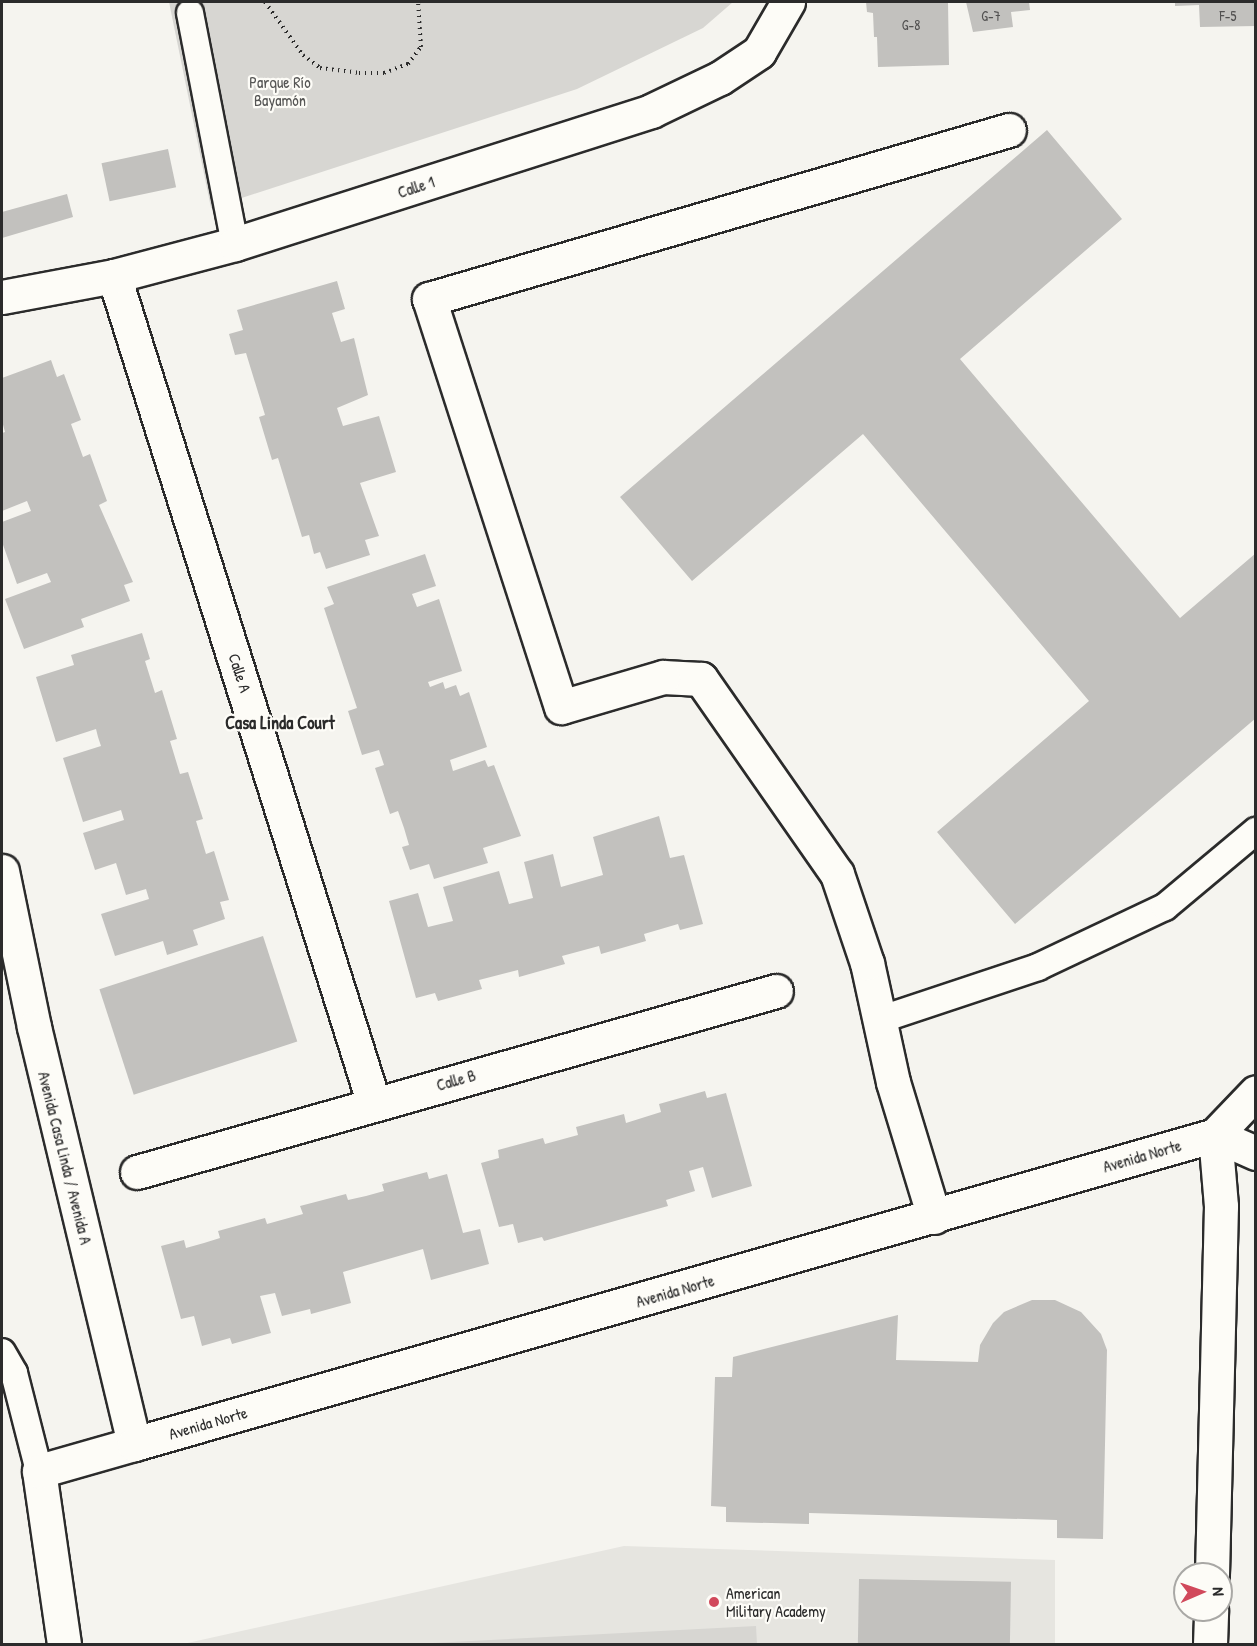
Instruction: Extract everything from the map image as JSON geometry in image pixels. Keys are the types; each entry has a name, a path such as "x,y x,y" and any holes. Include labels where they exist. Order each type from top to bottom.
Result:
{"street":[{"name":"Calle 1","path":"2,297 114,276 235,244 651,111 720,78 759,52 788,2"},
{"path":"934,1217 893,1082 867,963 837,874 701,680 663,677 561,707 429,299 1009,130"},
{"name":"Calle A","path":"114,276 374,1104"},
{"name":"Avenida Casa Linda / Avenida A","path":"2,871 34,1027 134,1444"},
{"name":"Calle B","path":"137,1172 776,991"},
{"path":"1212,1562 1221,1206 1215,1135 1256,1092"},
{"path":"1215,1135 1256,1153"},
{"name":"Avenida Norte","path":"39,1471 1215,1135"},
{"path":"39,1471 64,1644"},
{"path":"1210,1644 1211,1622"}],"lane":[{"path":"190,13 235,244"},
{"path":"879,1020 1038,967 1165,907 1256,831"},
{"path":"2,1352 14,1373 39,1471"}],"path":[{"path":"265,2 303,55 320,68 359,73 384,73 408,64 421,48 418,2"}],"shaded area":[{"name":"American Military Academy","path":"624,1546 1055,1560 1055,1644 183,1644"}],"green space":[{"name":"Parque Río Bayamón","path":"169,2 733,2 703,28 577,89 211,208"},
{"path":"756,1626 757,1644 413,1644"}],"building":[{"path":"866,2 948,2 949,65 878,67 873,13 867,12"},
{"path":"966,2 1029,2 1030,10 1011,12 1013,27 973,32"},
{"path":"1175,2 1256,2 1256,26 1200,27 1199,5 1175,6"},
{"path":"1047,130 1122,219 960,359 1180,618 1256,553 1256,718 1015,924 937,832 1089,701 863,434 692,581 620,497"},
{"path":"168,149 176,187 110,201 101,163"},
{"path":"67,194 73,217 2,238 2,212"},
{"path":"337,281 345,309 332,313 341,342 354,338 368,395 337,408 343,426 379,416 396,472 360,483 379,536 365,540 370,555 326,569 320,552 314,554 309,535 302,537 278,458 272,460 259,417 265,415 246,353 235,355 229,334 243,330 237,310"},
{"path":"51,360 57,377 64,374 81,420 71,424 83,457 90,454 107,501 99,505 133,582 124,585 130,601 81,619 84,627 24,649 5,599 51,582 47,573 17,584 2,542 2,522 31,511 27,501 2,511 2,433 5,432 2,421 2,378"},
{"path":"425,554 436,586 412,594 417,607 439,599 462,671 428,682 430,687 443,682 445,689 456,685 460,696 469,692 487,747 450,760 453,771 485,760 488,767 494,765 521,836 483,848 488,863 434,879 429,864 410,870 402,847 409,845 404,828 398,811 390,814 375,768 384,765 379,750 362,755 348,711 357,708 324,608 334,604 327,587"},
{"path":"142,633 150,659 145,661 155,693 162,690 177,739 170,741 180,774 188,772 203,819 196,821 206,854 214,851 229,900 220,902 225,919 193,930 198,945 167,955 163,941 115,956 101,914 149,899 146,889 126,895 116,863 95,870 83,833 124,820 121,810 83,822 63,758 101,746 96,729 56,742 36,677 74,665 71,655"},
{"path":"659,816 670,858 684,855 703,924 680,930 678,924 644,934 646,941 601,954 599,946 562,956 565,964 519,977 518,970 479,980 482,989 438,1001 435,993 416,998 389,901 418,893 428,927 453,921 443,887 499,871 509,904 533,898 524,862 553,854 561,887 603,875 593,837"},
{"path":"263,936 297,1042 134,1095 99,989"},
{"path":"705,1091 707,1098 726,1093 752,1186 712,1198 703,1167 689,1171 695,1191 666,1200 668,1206 544,1241 542,1237 518,1243 513,1224 499,1227 481,1163 499,1158 498,1150 543,1138 545,1144 578,1135 576,1127 624,1114 626,1123 661,1112 659,1104"},
{"path":"427,1172 429,1179 447,1174 463,1233 480,1229 489,1264 431,1280 423,1249 343,1272 351,1303 311,1314 310,1309 282,1316 275,1293 260,1296 271,1333 232,1344 230,1338 202,1346 194,1316 181,1319 161,1246 184,1240 186,1248 204,1243 220,1238 218,1231 265,1218 267,1224 303,1214 300,1206 346,1194 348,1200 366,1196 384,1191 382,1184"},
{"path":"1032,1300 1055,1300 1081,1312 1101,1334 1107,1350 1103,1539 1057,1538 1057,1520 809,1513 809,1524 726,1522 726,1507 711,1506 715,1377 732,1377 733,1357 898,1315 896,1360 978,1362 980,1345 993,1323 1004,1312"},
{"path":"859,1579 1011,1582 1010,1644 858,1644"}],"place":[{"name":"American Military Academy","path":"714,1602"}],"district":[{"name":"Casa Linda Court","path":"280,723"}]}
